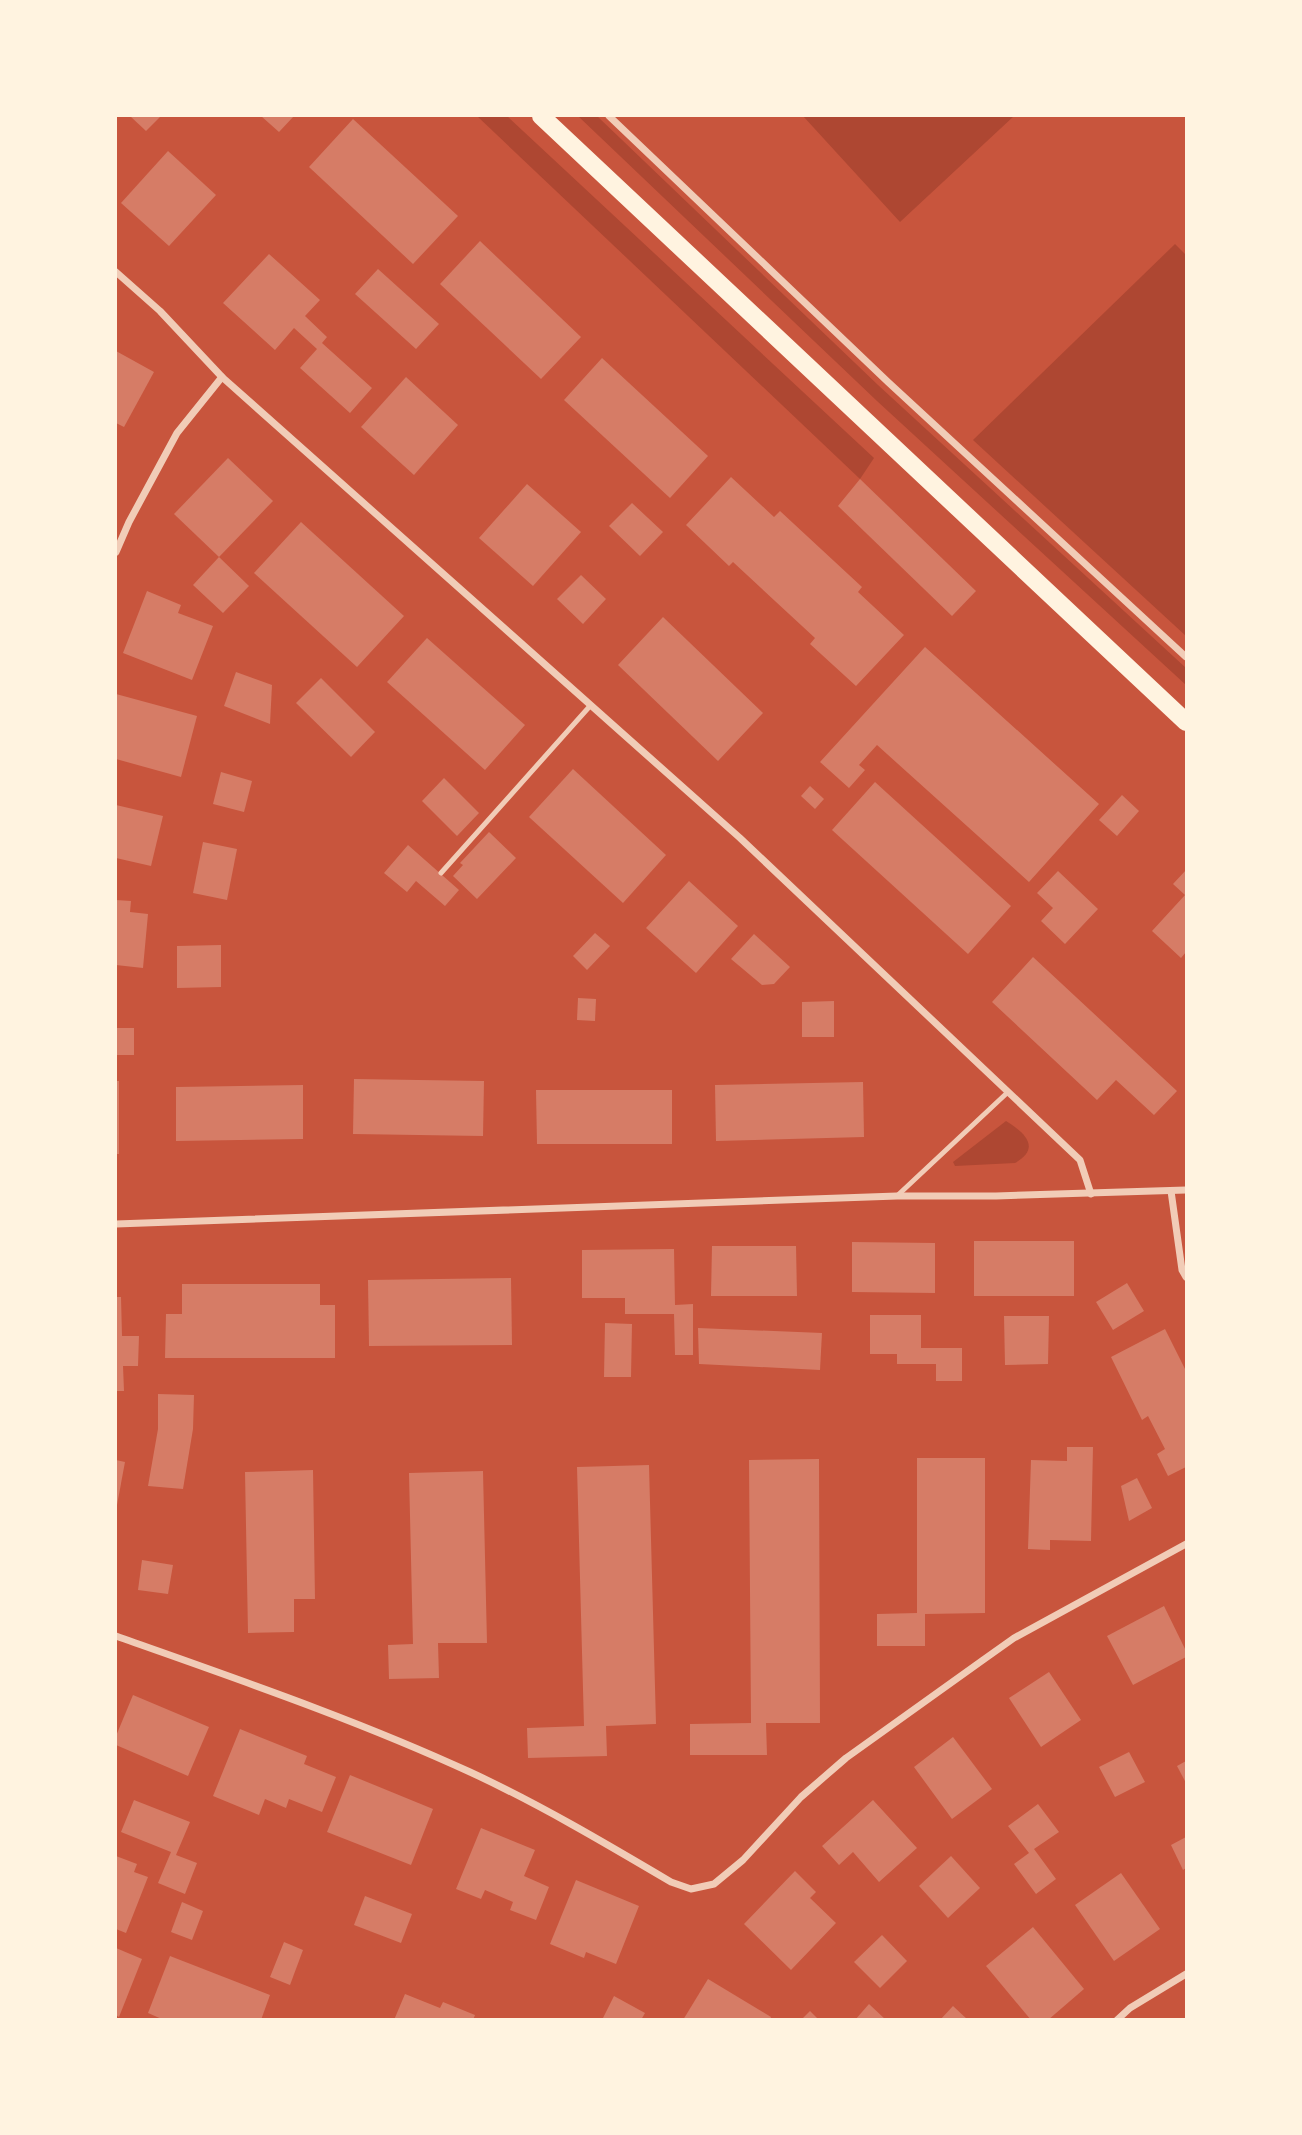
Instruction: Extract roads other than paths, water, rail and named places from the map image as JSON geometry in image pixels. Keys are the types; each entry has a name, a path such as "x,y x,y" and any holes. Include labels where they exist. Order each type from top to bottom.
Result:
{"main road":[{"path":"541,116 1186,722"}],"street":[{"path":"609,116 888,382 1186,657"},
{"path":"116,272 160,311 222,377 740,838 1080,1160 1091,1194"},
{"path":"116,552 129,522 177,433 222,377"},
{"path":"116,1224 897,1196 1186,1190"},
{"path":"1171,1191 1182,1270 1186,1277"},
{"path":"116,1636 350,1722 468,1772 535,1804 671,1882 691,1889 714,1884 743,1860 801,1797 846,1758 1014,1638 1186,1544"},
{"path":"1117,2020 1130,2008 1186,1974"}],"lane":[{"path":"441,873 590,706"},
{"path":"897,1196 1008,1092"}]}
